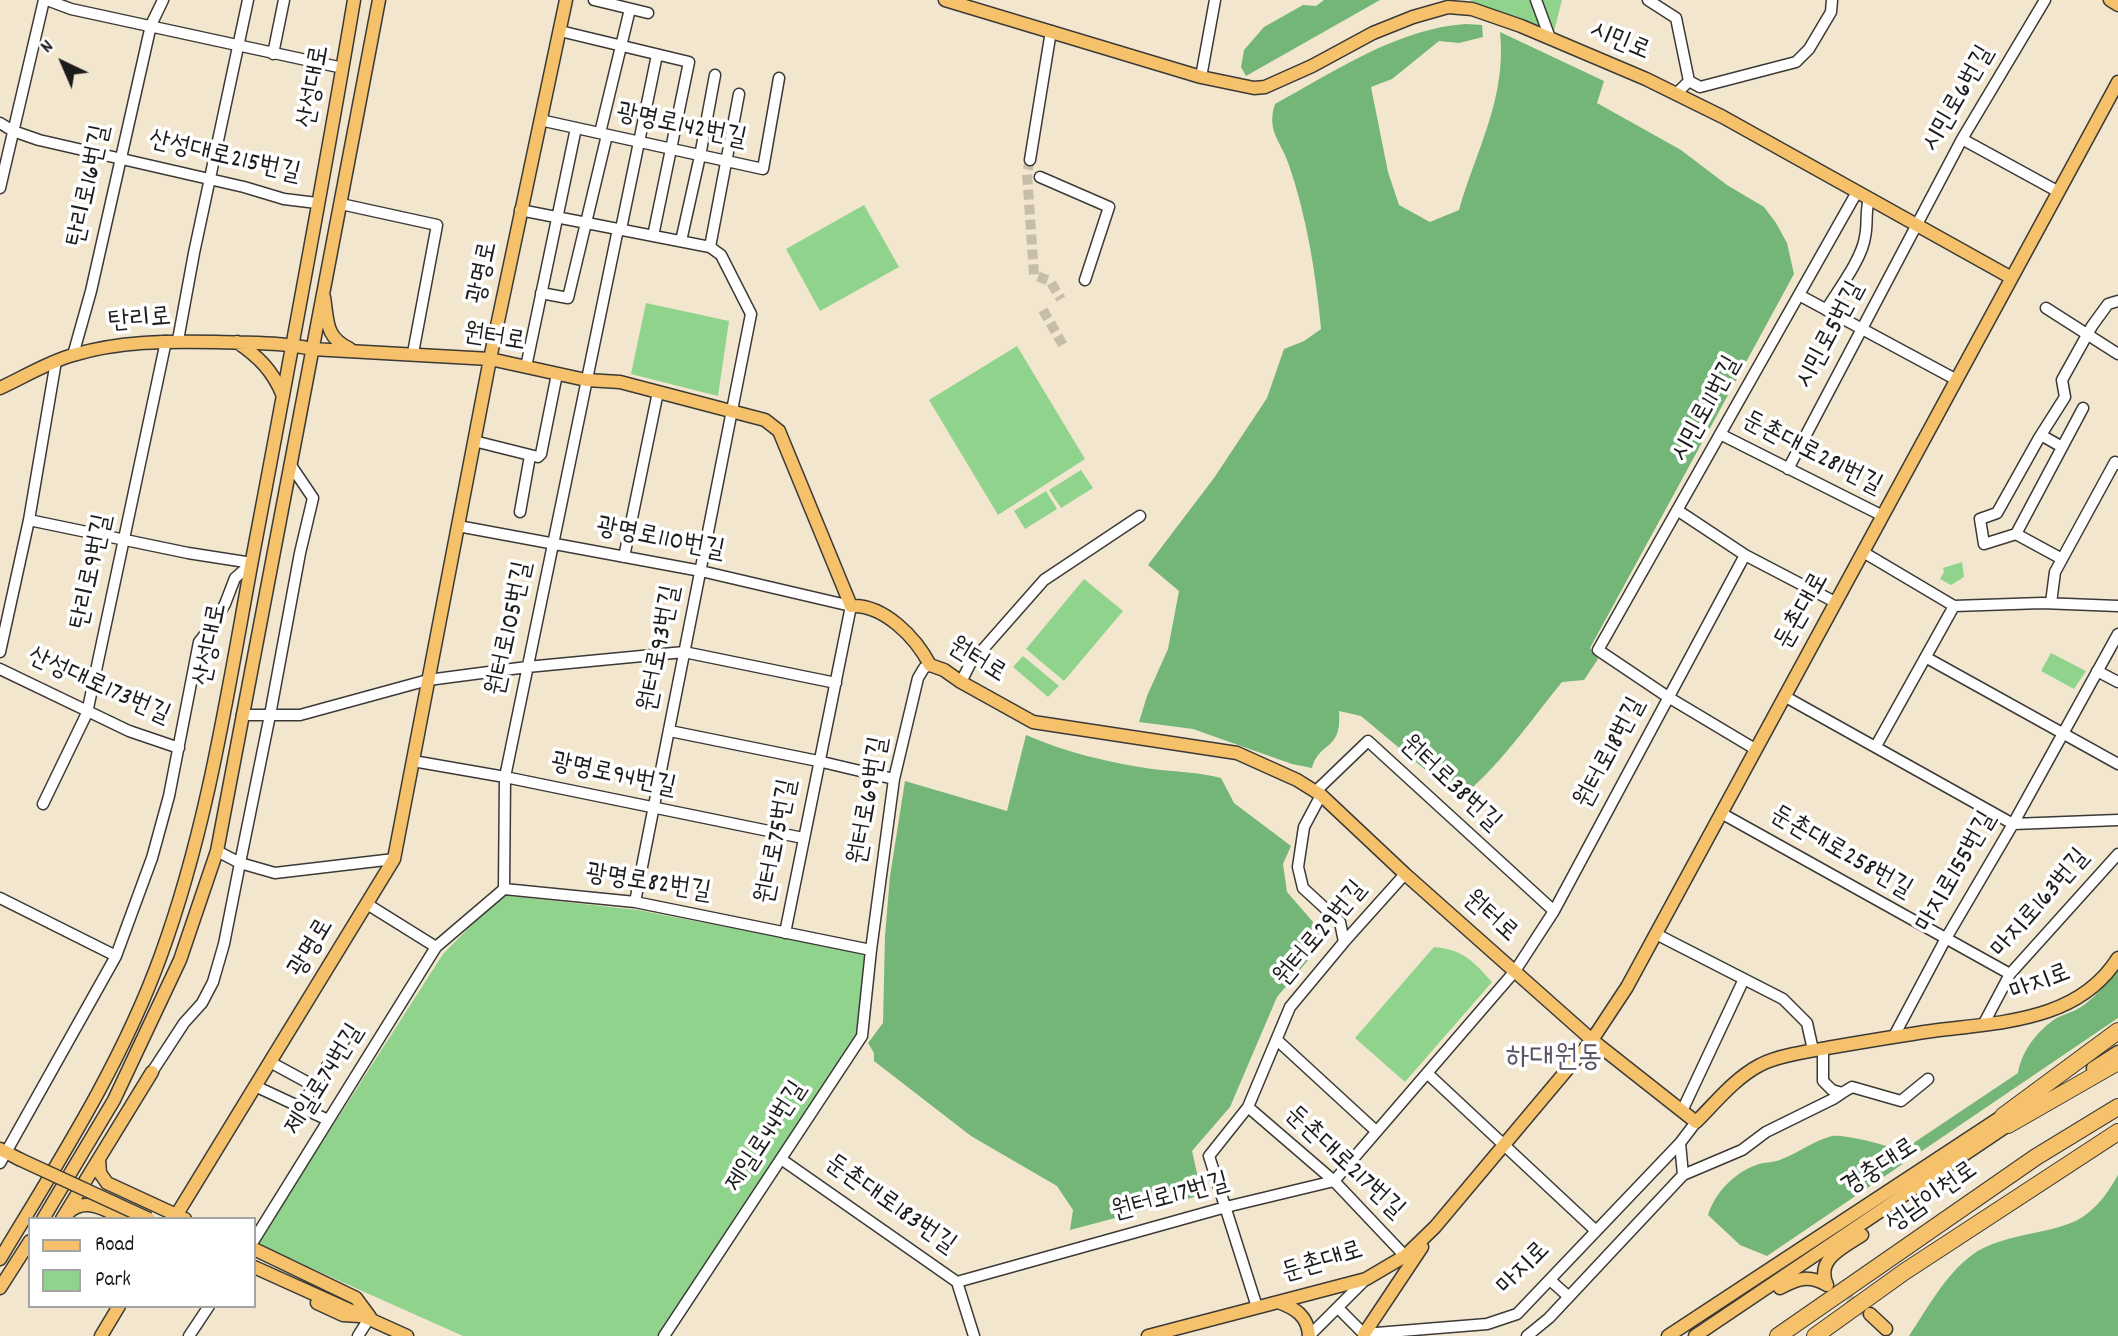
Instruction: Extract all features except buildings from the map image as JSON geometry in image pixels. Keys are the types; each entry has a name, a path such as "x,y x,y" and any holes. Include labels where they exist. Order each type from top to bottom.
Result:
{"highway":[{"path":"2006,1121 2118,1031"},
{"path":"2006,1121 2118,1062"},
{"name":"성남이천로","path":"1778,1336 2025,1165 2118,1107"},
{"name":"성남이천로","path":"1815,1336 1905,1272 2118,1132"}],"main road":[{"name":"산성대로","path":"0,1259 88,1111 131,1025 161,956 190,864 206,799 283,396 354,0"},
{"name":"산성대로","path":"44,1217 114,1100 180,960 217,850 379,0"},
{"name":"광명로","path":"178,1217 394,859 490,359 566,0"},
{"name":"시민로","path":"945,0 1201,77 1243,87 1265,87 1312,66 1373,33 1413,17 1448,7 1471,4 1723,117 2010,278"},
{"path":"2110,0 2118,5"},
{"name":"둔촌대로","path":"1148,1336 1366,1279 1405,1256 1435,1227 1592,1040 1627,987 2057,191 2117,85"},
{"path":"323,289 328,326 333,338 354,351"},
{"name":"탄리로","path":"0,388 57,360 110,346 172,341 292,345"},
{"path":"237,342 264,362 283,396"},
{"name":"원터로","path":"292,345 312,349 490,359 586,380 620,382 765,419 779,431 851,606 860,605 895,622 923,651 930,665 944,670 1033,722 1237,753 1297,780 1319,793 1405,874 1592,1040"},
{"name":"마지로","path":"1696,1122 1728,1089 1761,1064 1818,1049 2034,1017 2077,999 2102,978 2118,958"},
{"name":"경충대로","path":"1695,1336 1910,1193 2118,1039"},
{"path":"1592,1040 1696,1122"},
{"name":"경충대로","path":"1668,1336 2118,1052"},
{"path":"63,1217 152,1072"},
{"path":"2,1155 19,1159 145,1217"},
{"path":"99,1158 100,1173 107,1182 178,1217"},
{"path":"1745,1303 1804,1278 1812,1278 1827,1285 1823,1271 1829,1259 1871,1228 1910,1193"},
{"path":"63,1217 72,1208 85,1204 120,1217"},
{"path":"1362,1335 1435,1227"},
{"path":"0,1288 28,1247"},
{"path":"256,1250 356,1298 370,1317"},
{"path":"256,1268 370,1317 407,1336"},
{"path":"256,1275 343,1315 370,1317"},
{"path":"1277,1302 1290,1306 1301,1314 1308,1324 1309,1336"},
{"path":"101,1336 118,1308"},
{"path":"1870,1314 1886,1329"}],"street":[{"path":"0,188 46,0 71,9 343,68"},
{"name":"탄리로16번길","path":"73,355 91,291 151,25 163,0"},
{"name":"탄리로9번길","path":"43,804 87,713 125,540 194,253 248,0"},
{"path":"273,54 285,0"},
{"path":"1201,77 1215,0"},
{"path":"1536,0 1550,38"},
{"path":"1648,0 1675,18 1689,81 1700,87 1796,62 1809,50 1831,12 1832,0"},
{"name":"시민로6번길","path":"1916,225 1962,139 2046,0"},
{"path":"600,1 648,13"},
{"path":"541,293 568,298 587,221 629,9"},
{"path":"560,31 689,62 653,236"},
{"path":"1030,160 1051,31"},
{"name":"원터로105번길","path":"505,889 505,777 586,380 657,55"},
{"path":"681,241 715,75"},
{"name":"광명로142번길","path":"541,120 763,169 779,78"},
{"path":"1676,94 1689,81"},
{"path":"520,210 710,247 739,94"},
{"name":"산성대로215번길","path":"0,122 13,131 39,140 210,179 284,199 317,203"},
{"path":"526,367 576,128"},
{"path":"1962,139 2057,191"},
{"path":"1040,177 1110,207 1085,280"},
{"path":"1826,310 1866,237 1863,195"},
{"name":"시민로11번길","path":"1668,697 1598,650 1799,295 1863,195"},
{"path":"341,204 437,225 413,353"},
{"name":"시민로5번길","path":"1788,469 1916,225"},
{"name":"원터로93번길","path":"635,902 751,314 721,255 710,247"},
{"path":"1799,295 1955,379"},
{"path":"2084,408 2016,534 1984,544 1980,519 1997,513 2065,397 2062,380 2088,334 2108,304 2118,302"},
{"path":"2046,308 2118,354"},
{"path":"0,652 29,520 57,360"},
{"path":"474,441 535,458 541,454 557,374"},
{"path":"624,557 658,393"},
{"name":"둔촌대로281번길","path":"1720,434 1881,516"},
{"path":"2041,435 2062,447"},
{"path":"520,512 530,456"},
{"path":"2051,603 2055,572 2117,461"},
{"path":"152,1072 184,1023 202,1003 213,982 224,944 300,552 313,498 290,464"},
{"path":"1677,510 1745,555 1835,602"},
{"path":"961,682 970,664 1044,580 1140,516"},
{"path":"29,520 188,554 251,563"},
{"name":"광명로110번길","path":"458,526 701,571 851,606"},
{"path":"2016,534 2062,559"},
{"path":"1863,552 1954,606 2051,603 2118,606"},
{"name":"원터로18번길","path":"1515,971 1554,911 1745,555"},
{"path":"2,1155 116,956 152,858 179,748 199,642 214,624 235,578 251,563"},
{"name":"원터로75번길","path":"785,933 851,606"},
{"path":"1877,746 1954,606"},
{"name":"마지로155번길","path":"1895,1036 1945,940 2013,824 2118,634"},
{"path":"428,680 527,667 684,652 836,683"},
{"path":"1927,658 2118,764"},
{"name":"원터로69번길","path":"871,950 894,779 918,678 924,668 930,665"},
{"name":"산성대로173번길","path":"0,669 87,713 142,737 179,748"},
{"path":"2097,671 2118,682"},
{"name":"산성대로","path":"242,715 300,715 428,680"},
{"path":"1784,695 2013,824 2118,820"},
{"path":"1668,697 1755,749"},
{"name":"원터로93번길","path":"670,731 746,746"},
{"name":"원터로38번길","path":"1319,793 1368,741 1554,911"},
{"name":"원터로75번길","path":"746,746 894,779"},
{"name":"광명로94번길","path":"413,761 505,777 803,838"},
{"path":"1319,793 1304,827 1298,867 1303,888 1340,922 1344,942"},
{"name":"둔촌대로258번길","path":"1721,813 2010,974"},
{"path":"217,850 240,863 275,873 394,859"},
{"name":"마지로163번길","path":"1983,1025 2010,974 2118,854"},
{"name":"원터로29번길","path":"1226,1207 1209,1156 1248,1107 1290,1007 1405,874"},
{"path":"367,904 436,947 505,889"},
{"name":"광명로82번길","path":"505,889 635,902 871,950"},
{"path":"0,898 116,956"},
{"path":"1656,934 1783,999 1807,1023 1818,1049 1823,1081 1832,1090 1842,1093"},
{"name":"제일로74번길","path":"256,1237 436,947"},
{"name":"제일로44번길","path":"664,1336 862,1036 871,950"},
{"path":"1334,1181 1515,971"},
{"path":"1682,1111 1744,979"},
{"path":"300,1107 349,1033"},
{"path":"1277,1040 1376,1131"},
{"path":"270,1062 305,1081"},
{"path":"1428,1074 1595,1230"},
{"path":"1527,1336 1549,1318 1684,1175 1742,1150 1766,1132 1852,1087 1901,1101 1928,1079"},
{"path":"256,1086 328,1120"},
{"name":"둔촌대로217번길","path":"1248,1107 1334,1181 1405,1256"},
{"name":"마지로","path":"1362,1335 1487,1324 1517,1314 1680,1143 1696,1122"},
{"path":"1680,1143 1684,1175"},
{"name":"둔촌대로183번길","path":"781,1159 957,1282 974,1336"},
{"name":"원터로17번길","path":"957,1282 1226,1207 1334,1181"},
{"path":"1226,1207 1257,1307"},
{"path":"1309,1336 1366,1279"},
{"path":"1550,1280 1569,1297"},
{"path":"190,1336 208,1308"},
{"path":"1338,1308 1362,1335"},
{"path":"358,1336 370,1317"}],"green space":[{"path":"1324,0 1380,0 1246,76 1241,67 1244,50 1264,27 1303,5 1316,6"},
{"path":"1470,0 1562,0 1552,39"},
{"path":"1482,25 1483,37 1459,43 1439,41 1392,79 1371,87 1388,172 1399,205 1430,222 1459,210 1495,102 1501,56 1500,32 1604,81 1597,103 1681,150 1727,185 1764,207 1787,243 1794,274 1590,648 1598,659 1584,680 1562,682 1500,760 1459,798 1361,716 1339,711 1339,724 1334,740 1320,753 1312,768 1292,764 1193,729 1139,722 1147,696 1168,649 1179,591 1148,565 1214,478 1267,398 1284,349 1304,341 1321,329 1301,205 1289,165 1273,129 1275,104 1391,43 1441,27"},
{"path":"864,205 899,267 820,311 786,249"},
{"path":"646,303 729,321 718,396 631,374"},
{"path":"1017,346 1085,459 998,515 929,400"},
{"path":"1081,470 1093,488 1061,508 1049,490"},
{"path":"1046,491 1057,509 1025,529 1014,511"},
{"path":"1962,562 1964,577 1951,585 1940,579 1943,568"},
{"path":"1084,579 1123,611 1064,681 1026,649"},
{"path":"2051,653 2086,671 2074,689 2041,671"},
{"path":"1023,656 1059,686 1048,697 1013,667"},
{"path":"1026,735 1056,747 1104,760 1221,778 1234,803 1291,846 1283,864 1287,892 1313,922 1319,934 1319,947 1277,997 1230,1107 1192,1151 1202,1195 1070,1230 1073,1210 1057,1186 971,1136 874,1061 874,1053 868,1043 883,1023 885,936 890,876 905,781 1007,811"},
{"path":"501,895 638,910 866,954 862,1036 662,1336 463,1336 257,1244 443,954"},
{"path":"1434,947 1461,954 1492,982 1405,1082 1355,1038"},
{"path":"2118,966 2118,1018 1767,1256 1740,1245 1708,1215 1720,1192 1740,1173 1756,1165 1779,1160 1832,1136 1856,1138 1900,1152 2018,1073 2026,1051 2040,1032 2054,1020 2087,1003"},
{"path":"2118,1175 2118,1336 1909,1336 1945,1282 1972,1255 2000,1241 2077,1220 2097,1205"}],"tunnel":[{"path":"1030,160 1027,173 1034,275 1050,281 1061,299"},
{"path":"1043,310 1064,347"},
{"path":"1833,1289 1870,1314"}],"district":[{"name":"하대원동","path":"1554,1061"}]}
